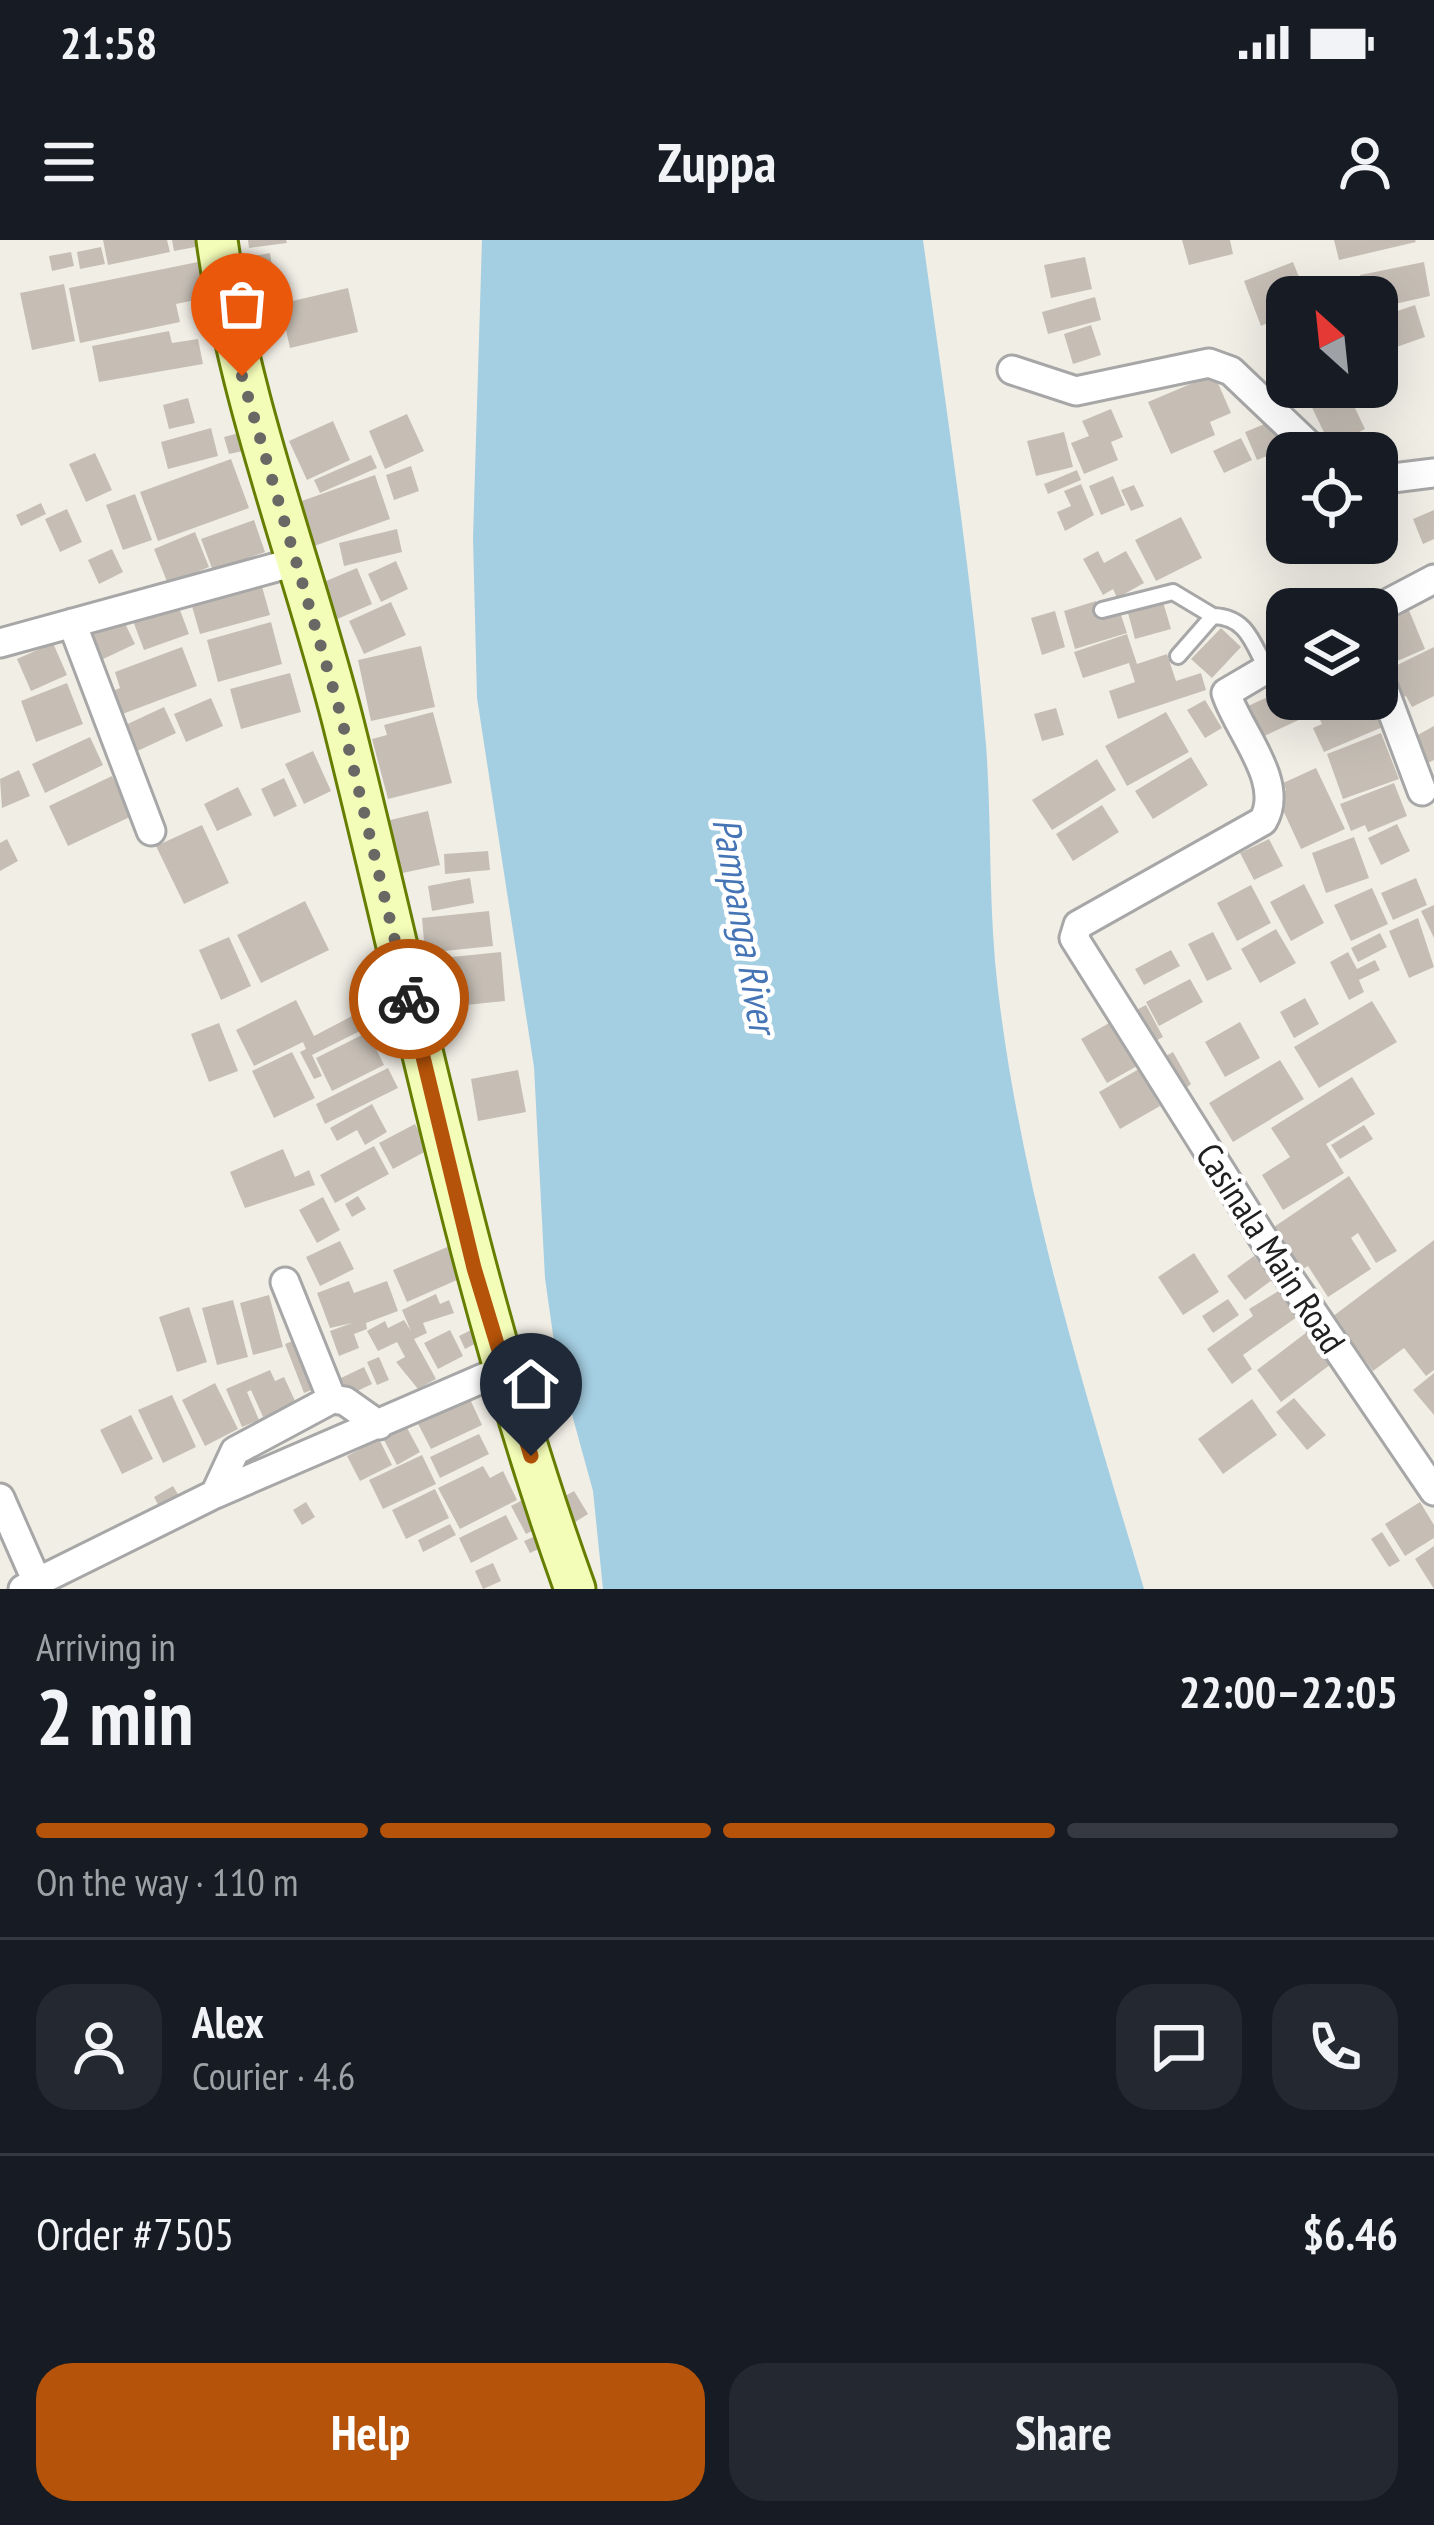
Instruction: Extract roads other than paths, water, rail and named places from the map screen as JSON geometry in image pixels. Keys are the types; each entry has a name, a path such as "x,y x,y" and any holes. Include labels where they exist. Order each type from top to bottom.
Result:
{"main road":[{"path":"217,240 242,376 340,712 502,1370 575,1589"}],"street":[{"path":"1012,370 1076,391 1149,380 1209,363 1231,370 1295,432"},
{"path":"1398,478 1434,473"},
{"path":"0,643 296,562"},
{"path":"1398,598 1434,579"},
{"path":"72,623 151,831"},
{"name":"Casinala Main Road","path":"1266,668 1226,694 1267,784 1271,803 1263,821 1073,931 1111,1004 1434,1491"},
{"path":"1396,720 1423,791"},
{"path":"285,1282 332,1399"},
{"path":"0,1498 30,1586 214,1494 502,1370"},
{"path":"214,1494 235,1451 332,1399 345,1401 379,1425"}],"lane":[{"path":"1102,610 1173,592 1213,616 1244,626 1266,651"},
{"path":"1178,656 1213,616"}],"water":[{"name":"Pampanga River","path":"482,240 923,240 980,682 995,959 1009,1066 1058,1292 1144,1589 603,1589 593,1491 556,1356 545,1278 534,1067 477,698 473,538"}]}
